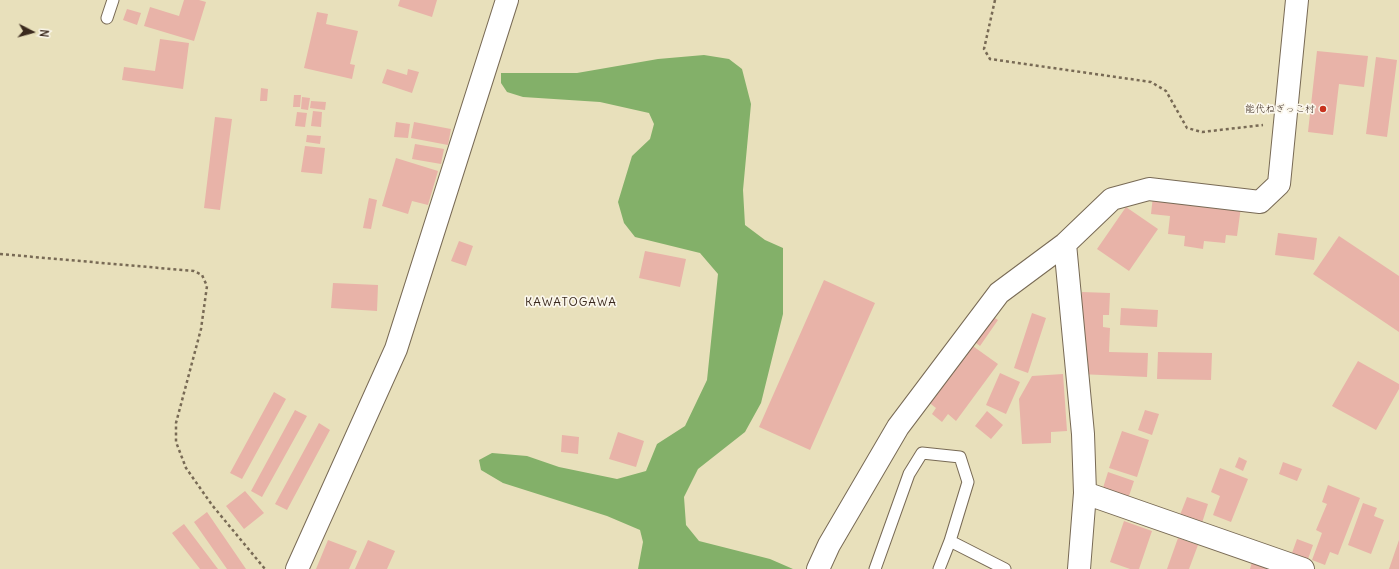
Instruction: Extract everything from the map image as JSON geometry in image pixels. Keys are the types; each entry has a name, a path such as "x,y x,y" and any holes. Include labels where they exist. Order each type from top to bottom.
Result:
{"street":[{"path":"297,569 396,349 507,0"},
{"path":"818,569 829,545 898,427 999,293 1065,244 1112,199 1149,189 1260,202 1279,184 1297,0"},
{"path":"1065,244 1083,434 1085,493 1079,569"},
{"path":"1085,493 1303,569"}],"lane":[{"path":"107,18 113,0"},
{"path":"875,569 909,474 922,453 960,457 968,482 950,541 939,569"},
{"path":"950,541 1005,569"}],"path":[{"path":"995,0 984,49 990,59 1151,82 1166,90 1187,128 1202,132 1284,123"},
{"path":"0,254 194,270 202,275 207,286 201,329 176,423 176,442 186,468 212,505 265,569"}],"green space":[{"path":"704,55 729,59 742,69 751,104 743,190 745,225 765,240 783,248 783,314 761,403 745,432 698,469 684,497 686,525 699,541 770,559 793,569 638,569 643,542 640,530 607,516 503,483 481,470 479,460 492,453 527,456 559,467 617,479 646,471 657,444 685,426 707,380 718,274 700,253 635,237 624,223 618,202 632,156 650,139 654,124 649,113 600,102 523,97 507,92 501,83 501,73 577,73 658,59"}],"building":[{"path":"184,0 199,0 206,2 194,41 144,26 150,7 179,16"},
{"path":"400,0 437,0 432,17 398,6"},
{"path":"127,9 141,13 137,25 123,20"},
{"path":"317,12 328,14 326,24 358,31 350,64 355,65 352,79 304,68"},
{"path":"160,39 189,43 183,89 122,80 124,67 155,71"},
{"name":"能代ねぎっこ村","path":"1317,51 1368,56 1364,87 1339,84 1333,135 1308,132"},
{"path":"1376,57 1397,60 1387,137 1366,134"},
{"path":"387,69 407,75 408,69 419,72 412,93 382,83"},
{"path":"261,88 268,89 267,101 260,101"},
{"path":"294,95 301,95 300,107 293,107"},
{"path":"302,97 310,98 308,110 301,109"},
{"path":"311,101 326,102 325,110 310,108"},
{"path":"313,111 322,112 321,127 311,126"},
{"path":"297,112 307,113 305,127 295,126"},
{"path":"215,117 232,119 220,210 204,208"},
{"path":"396,122 410,124 408,138 394,137"},
{"path":"414,122 451,129 448,145 411,138"},
{"path":"307,135 321,136 320,144 306,142"},
{"path":"415,144 444,149 441,164 412,159"},
{"path":"305,146 325,148 322,174 301,172"},
{"path":"396,158 438,171 428,205 412,201 408,214 382,206"},
{"path":"1153,196 1241,207 1237,236 1226,235 1225,243 1204,241 1203,249 1184,246 1185,236 1168,234 1170,216 1151,214"},
{"path":"369,198 377,200 371,229 363,228"},
{"path":"1126,207 1158,229 1129,271 1097,249"},
{"path":"1278,233 1317,238 1314,260 1275,255"},
{"path":"1339,236 1399,276 1399,332 1313,274"},
{"path":"459,241 473,246 466,266 451,261"},
{"path":"645,251 686,259 680,287 639,278"},
{"path":"824,280 875,303 810,450 759,427"},
{"path":"333,283 378,285 377,311 331,308"},
{"path":"1082,292 1110,293 1109,315 1103,315 1103,327 1110,328 1109,352 1148,353 1147,377 1079,374"},
{"path":"1121,308 1158,310 1157,327 1120,325"},
{"path":"1032,313 1046,318 1028,373 1014,368"},
{"path":"990,315 998,320 980,346 972,340"},
{"path":"970,344 998,364 956,421 948,414 942,422 932,414 936,408 927,401"},
{"path":"1158,352 1212,353 1211,380 1157,379"},
{"path":"1358,361 1399,384 1399,389 1376,430 1332,406"},
{"path":"1000,373 1020,382 1006,414 986,405"},
{"path":"1063,374 1067,431 1051,432 1051,443 1022,444 1019,399 1032,376"},
{"path":"274,392 286,399 242,479 230,473"},
{"path":"295,410 307,416 262,497 251,491"},
{"path":"1145,410 1159,414 1152,435 1138,430"},
{"path":"987,411 1003,425 991,439 975,426"},
{"path":"319,423 330,430 287,510 275,504"},
{"path":"1122,431 1149,440 1137,477 1109,468"},
{"path":"618,432 644,441 636,467 609,459"},
{"path":"562,435 579,437 578,454 561,452"},
{"path":"1239,457 1247,461 1243,471 1235,467"},
{"path":"1283,462 1302,469 1297,481 1279,474"},
{"path":"1220,468 1248,479 1231,522 1213,515 1220,496 1211,492"},
{"path":"1108,472 1134,481 1128,499 1102,491"},
{"path":"1328,485 1360,498 1338,555 1330,552 1325,565 1312,560 1322,533 1316,530 1327,504 1322,502"},
{"path":"245,491 264,513 244,529 226,506"},
{"path":"1187,497 1208,504 1202,523 1180,515"},
{"path":"1363,503 1377,508 1374,516 1384,520 1371,554 1348,545"},
{"path":"207,512 246,569 227,569 194,522"},
{"path":"1124,521 1152,531 1139,569 1130,569 1110,562"},
{"path":"184,524 218,569 200,569 172,533"},
{"path":"1178,538 1198,545 1189,569 1167,569"},
{"path":"1297,539 1313,545 1308,559 1292,553"},
{"path":"328,540 357,551 349,569 316,569"},
{"path":"368,540 395,551 387,569 355,569"},
{"path":"1399,540 1399,569 1389,569"},
{"path":"1252,562 1271,569 1250,569"}],"place":[{"name":"能代ねぎっこ村","path":"1323,109"}],"district":[{"name":"KAWATOGAWA","path":"571,303"}]}
